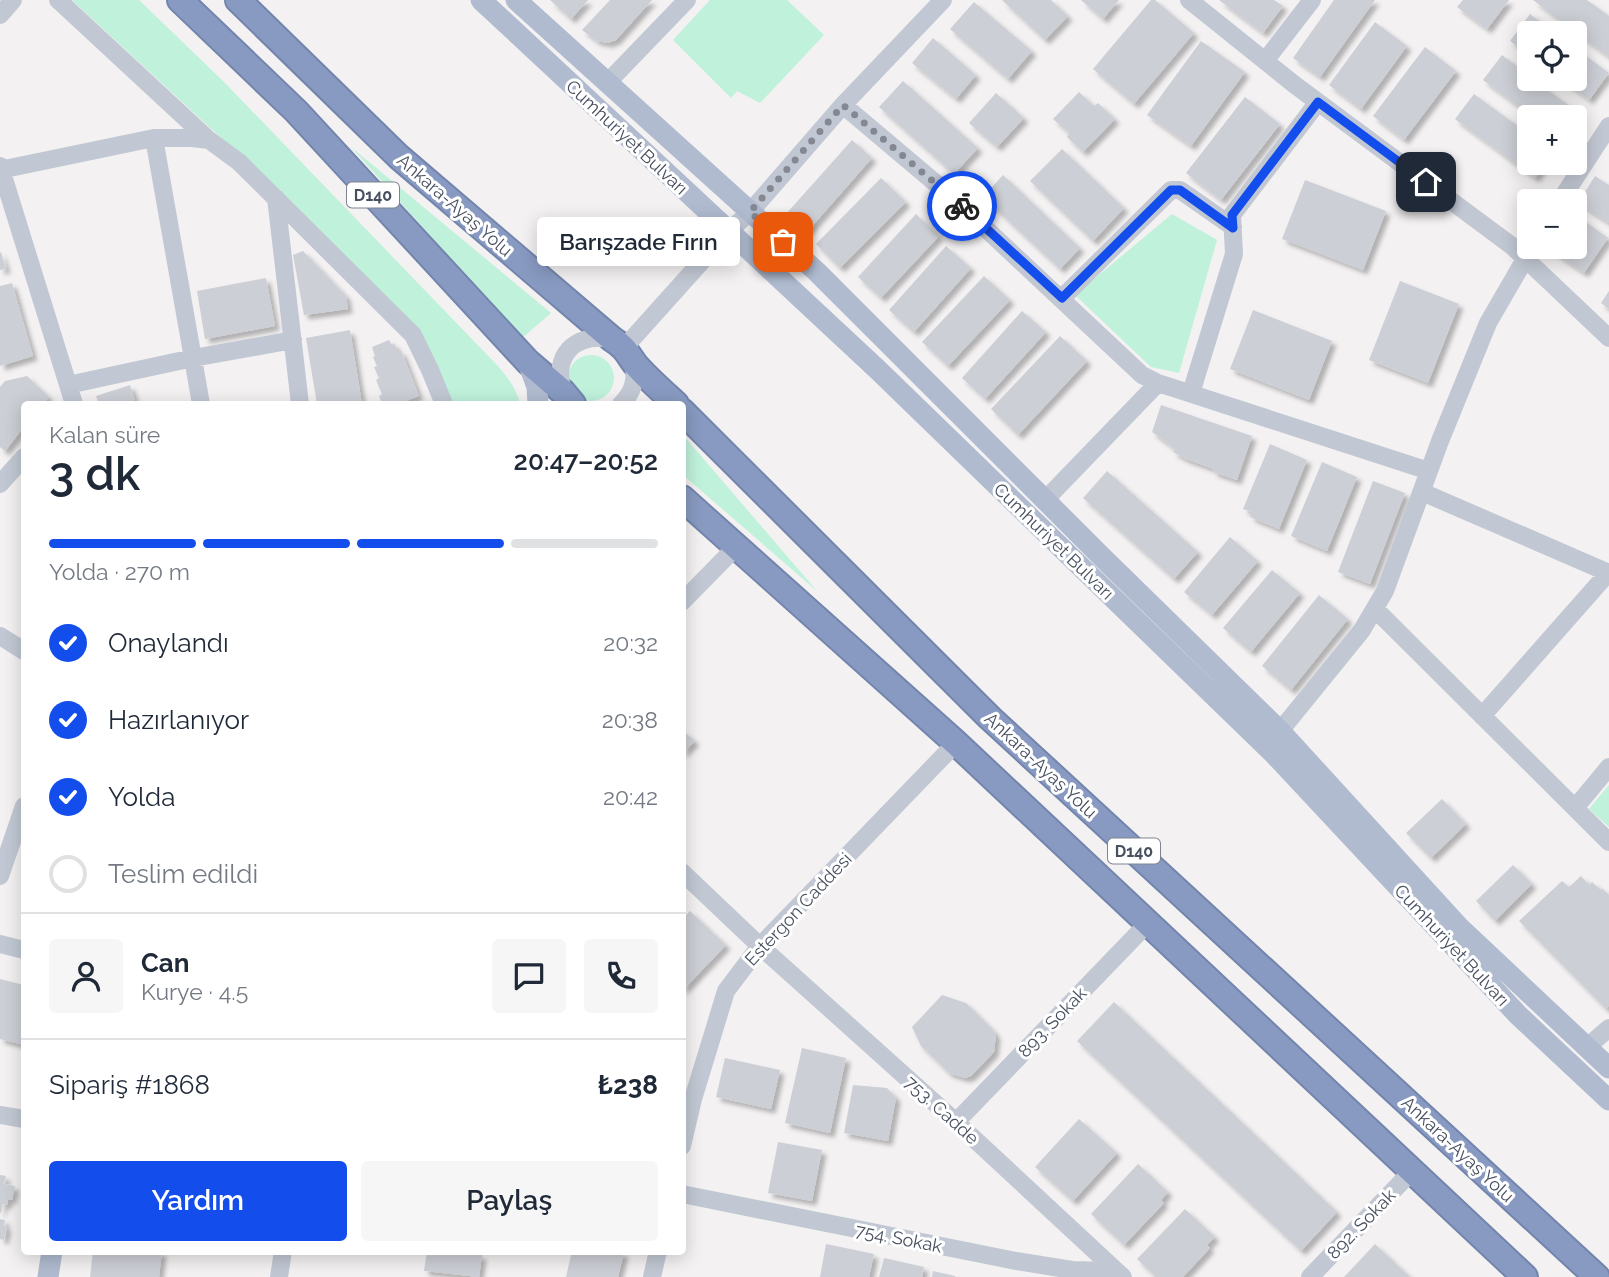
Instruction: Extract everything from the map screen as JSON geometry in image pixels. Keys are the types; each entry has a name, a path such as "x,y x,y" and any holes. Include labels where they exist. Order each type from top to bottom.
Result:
{"highway":[{"name":"D140","path":"180,0 296,111 528,362 555,395"},
{"name":"Ankara-Ayaş Yolu","path":"238,0 399,157 623,350 673,401"},
{"name":"Ankara-Ayaş Yolu","path":"686,415 990,718 1597,1277"},
{"name":"D140","path":"686,501 956,743 1525,1277"}],"main road":[{"name":"Cumhuriyet Bulvarı","path":"481,0 877,369 1264,745 1518,1015 1609,1100"},
{"name":"Cumhuriyet Bulvarı","path":"516,0 817,272 1280,731 1461,928 1609,1068"},
{"path":"48,1277 51,1255"}],"street":[{"path":"0,15 13,0"},
{"path":"58,0 209,141 239,162 413,335 443,401"},
{"path":"607,83 687,0"},
{"path":"623,350 729,231 750,212 843,105 943,0"},
{"path":"1189,0 1318,102 1517,248"},
{"path":"1265,61 1312,0"},
{"path":"1191,393 1234,254 1232,215 1318,102"},
{"path":"843,105 953,197 1142,375 1158,383 1429,471"},
{"path":"1568,189 1609,126"},
{"path":"74,401 0,168 154,138 209,141"},
{"path":"154,138 200,401"},
{"path":"1062,298 1171,190 1180,190 1233,228"},
{"path":"276,198 300,401"},
{"path":"1264,745 1280,731 1362,630 1385,591 1488,323 1525,259"},
{"path":"1534,259 1609,338"},
{"path":"555,395 565,354 574,344 586,338 599,337 623,350 636,374 634,387 624,401"},
{"path":"68,385 293,340"},
{"path":"1045,500 1158,383"},
{"path":"1,480 21,460"},
{"path":"1422,492 1609,572 1482,716"},
{"path":"686,598 737,546"},
{"path":"1375,609 1609,842"},
{"path":"0,636 21,649"},
{"name":"Estergon Caddesi","path":"686,1129 726,991 760,946 956,743"},
{"path":"1575,808 1609,767"},
{"path":"0,876 21,815"},
{"name":"753. Cadde","path":"686,876 1119,1274"},
{"name":"893. Sokak","path":"956,1122 1148,923"},
{"path":"0,944 21,949"},
{"path":"1587,1047 1609,1028"},
{"path":"0,1115 21,1118"},
{"name":"892. Sokak","path":"1310,1277 1412,1171"},
{"name":"754. Sokak","path":"686,1195 1040,1271 1072,1270 1119,1274"},
{"path":"279,1277 282,1255"},
{"path":"652,1277 657,1255"}],"green space":[{"path":"72,0 139,0 224,82 494,362 510,382 519,401 450,401 432,354 415,327 273,186"},
{"path":"710,0 787,0 824,35 760,103 737,91 731,98 673,40"},
{"path":"351,147 551,313 522,338"},
{"path":"1172,214 1217,240 1179,373 1151,367 1075,295"},
{"path":"591,355 607,362 614,378 607,394 591,401 575,394 568,378 575,362"},
{"path":"686,438 817,591 686,478"},
{"path":"1609,785 1609,827 1589,809"}],"building":[{"path":"550,0 588,0 571,19"},
{"path":"610,0 652,0 616,40 608,43 597,41 582,30"},
{"path":"1002,0 1051,0 1068,16 1045,40"},
{"path":"1081,0 1119,0 1103,19"},
{"path":"1151,0 1155,0 1194,33 1134,104 1093,69"},
{"path":"1219,0 1274,0 1283,6 1263,33"},
{"path":"1334,0 1375,0 1320,77 1293,58"},
{"path":"1463,0 1509,0 1487,29 1457,7"},
{"path":"1533,0 1587,0 1609,16 1609,57 1587,40 1587,21 1561,21"},
{"path":"974,2 1032,51 1008,79 950,29"},
{"path":"1530,14 1539,21 1525,21"},
{"path":"1375,22 1407,46 1361,109 1329,85"},
{"path":"1517,32 1517,46 1510,41"},
{"path":"933,38 976,75 956,99 912,63"},
{"path":"1201,41 1245,72 1191,146 1147,115"},
{"path":"1425,47 1456,71 1404,140 1373,116"},
{"path":"1502,55 1517,66 1517,91 1549,91 1568,105 1517,105 1483,80"},
{"path":"1587,57 1609,73 1589,100 1577,91 1587,91"},
{"path":"903,81 978,148 954,174 879,107"},
{"path":"1079,92 1094,106 1098,103 1115,119 1083,152 1067,137 1069,133 1053,119"},
{"path":"996,93 1024,118 997,147 969,123"},
{"path":"1474,94 1517,125 1517,165 1455,119"},
{"path":"1245,97 1280,124 1221,200 1186,173"},
{"path":"852,140 872,158 807,232 786,214"},
{"path":"1062,149 1124,208 1093,241 1030,181"},
{"path":"1003,175 1080,248 1060,269 983,197"},
{"path":"1595,176 1609,185 1609,223 1587,209 1587,189"},
{"path":"881,178 906,202 840,268 816,244"},
{"path":"1305,180 1386,211 1363,270 1282,239"},
{"path":"916,214 939,236 881,298 858,277"},
{"path":"1587,223 1608,238 1584,273 1564,259 1587,259"},
{"path":"946,246 971,268 914,332 889,310"},
{"path":"303,251 346,296 348,309 304,315 293,255"},
{"path":"0,253 6,269 0,270"},
{"path":"984,276 1010,300 948,366 922,342"},
{"path":"266,278 275,326 205,339 197,291"},
{"path":"1400,281 1459,304 1428,383 1369,360"},
{"path":"12,283 33,356 0,366 0,286"},
{"path":"1609,291 1609,309 1601,303"},
{"path":"1253,310 1332,341 1309,400 1230,369"},
{"path":"1022,311 1046,332 985,399 962,378"},
{"path":"350,330 362,401 316,401 306,338"},
{"path":"1060,336 1087,361 1018,435 991,409"},
{"path":"389,340 392,345 394,343 398,353 401,350 419,396 406,401 381,401 379,396 382,394 376,380 379,378 374,367 377,366 372,347"},
{"path":"27,376 49,397 46,401 21,401 21,431 5,451 0,447 0,387 5,381"},
{"path":"130,385 135,401 98,401 96,396"},
{"path":"1161,405 1252,436 1237,480 1213,472 1214,469 1173,452 1175,449 1152,432"},
{"path":"1270,444 1307,460 1279,529 1250,517 1252,512 1243,509"},
{"path":"1322,462 1357,477 1327,551 1291,536"},
{"path":"1107,471 1198,552 1174,579 1083,498"},
{"path":"1373,481 1405,493 1370,584 1338,572"},
{"path":"1230,537 1258,561 1212,615 1184,592"},
{"path":"1272,570 1300,593 1251,652 1223,628"},
{"path":"1319,595 1348,619 1291,690 1262,666"},
{"path":"686,733 695,741 686,750"},
{"path":"1442,799 1466,824 1431,858 1406,833"},
{"path":"1513,865 1532,884 1495,921 1476,901"},
{"path":"1581,876 1589,885 1592,882 1609,895 1609,1006 1606,1009 1519,921 1562,881 1569,887"},
{"path":"690,911 726,945 686,987 686,915"},
{"path":"0,979 21,984 21,1044 0,1039"},
{"path":"942,995 966,1003 996,1035 994,1052 971,1076 965,1078 949,1073 921,1046 912,1027"},
{"path":"1114,1002 1337,1212 1301,1251 1077,1041"},
{"path":"802,1048 846,1058 830,1133 785,1123"},
{"path":"725,1058 780,1070 771,1109 716,1097"},
{"path":"853,1085 887,1088 896,1098 888,1141 844,1133"},
{"path":"1079,1119 1117,1153 1073,1201 1035,1167"},
{"path":"778,1142 822,1150 812,1201 768,1193"},
{"path":"1138,1164 1168,1192 1161,1200 1164,1203 1124,1245 1091,1214"},
{"path":"0,1175 6,1176 4,1184 15,1186 12,1200 8,1199 7,1205 3,1204 1,1213 0,1213"},
{"path":"1185,1209 1215,1237 1207,1245 1210,1248 1183,1277 1156,1277 1137,1259"},
{"path":"0,1219 5,1220 4,1226 7,1226 4,1240 0,1239"},
{"path":"826,1244 874,1254 869,1277 820,1277"},
{"path":"1375,1244 1410,1277 1344,1277"},
{"path":"93,1255 162,1255 159,1277 90,1277"},
{"path":"426,1255 482,1255 479,1277 424,1271"},
{"path":"571,1255 623,1255 618,1277 566,1277"},
{"path":"884,1258 924,1267 922,1277 879,1277"},
{"path":"933,1271 955,1276 955,1277 932,1277"}],"way so far":[{"path":"783,242 750,212 843,105 962,206"}],"place":[{"name":"Barışzade Fırın","path":"783,242"}],"route":[{"path":"962,206 1062,298 1171,190 1180,190 1233,228 1232,215 1318,102 1426,182"}]}
